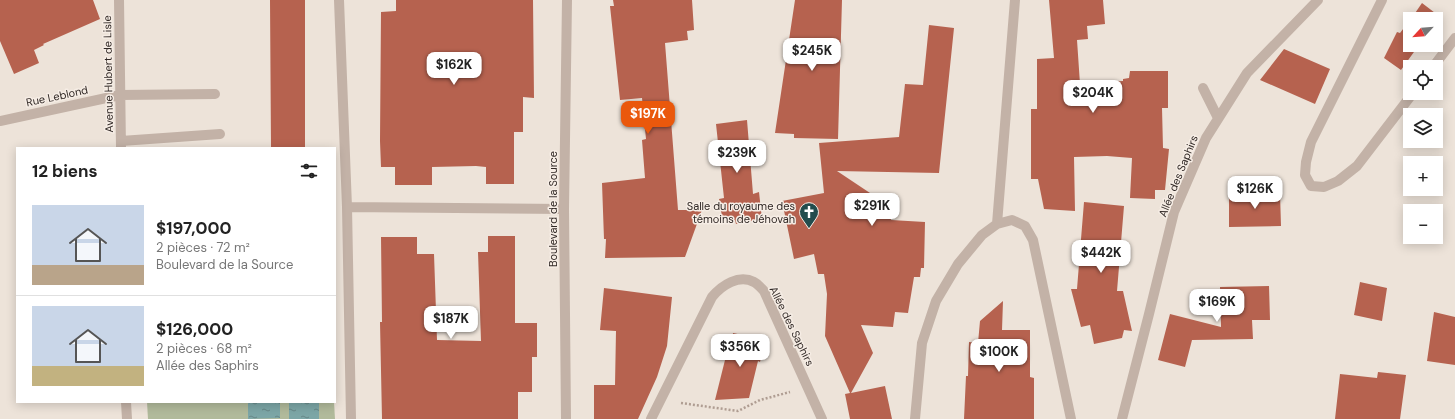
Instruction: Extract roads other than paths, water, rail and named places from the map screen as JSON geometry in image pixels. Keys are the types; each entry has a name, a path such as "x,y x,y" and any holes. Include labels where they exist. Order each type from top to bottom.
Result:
{"street":[{"name":"Avenue Hubert de Lisle","path":"119,0 121,144"},
{"path":"339,0 347,207 351,419"},
{"name":"Boulevard de la Source","path":"566,419 564,209 567,0"},
{"path":"996,224 1015,0"},
{"name":"Allée des Saphirs","path":"1122,419 1150,314 1174,212 1206,138 1247,73 1318,0"},
{"path":"1382,0 1311,142 1306,162 1305,175 1312,186 1324,187 1338,182 1357,166 1408,100"},
{"path":"1438,60 1455,38"},
{"path":"1203,88 1218,118"},
{"name":"Rue Leblond","path":"0,121 120,95 215,94"},
{"path":"121,144 220,134"},
{"path":"347,207 564,209"},
{"path":"915,419 922,343 936,301 958,264 982,235 996,224 1012,220 1025,226 1033,240 1071,419"},
{"name":"Allée des Saphirs","path":"651,419 712,297 718,290 730,282 742,279 755,282 764,291 822,419"},
{"path":"126,403 127,419"}],"water":[{"path":"248,403 280,403 280,418 248,419"},
{"path":"289,403 319,403 319,419 289,419"}],"place":[{"name":"Salle du royaume des témoins de Jéhovah","path":"809,229"}]}
